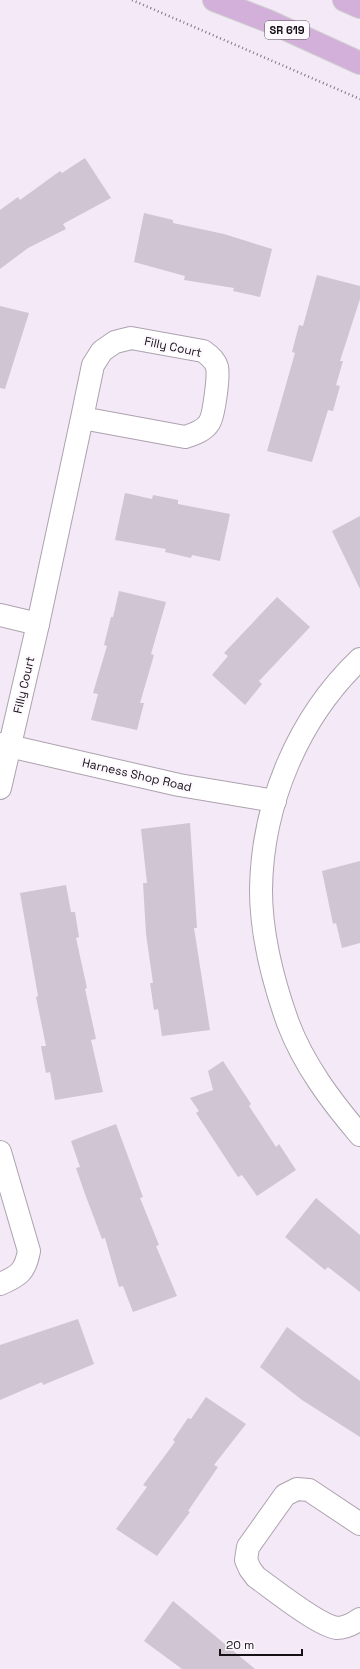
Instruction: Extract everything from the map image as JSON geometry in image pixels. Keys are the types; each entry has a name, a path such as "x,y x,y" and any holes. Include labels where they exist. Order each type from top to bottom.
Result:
{"main road":[{"name":"SR 619","path":"214,0 360,63"},
{"path":"344,0 360,7"}],"street":[{"name":"Filly Court","path":"0,788 5,745 38,624 93,366 102,351 115,342 131,338 203,351 211,357 217,368 214,409 209,423 199,433 185,437 82,418"},
{"path":"0,615 38,624"},
{"path":"360,659 342,676 316,711 303,733 287,766 275,802 265,845 261,890 265,938 273,977 289,1024 311,1069 332,1102 360,1135"},
{"name":"Harness Shop Road","path":"5,745 179,786 275,802"},
{"path":"0,1152 29,1251 26,1265 14,1278 0,1284"},
{"path":"360,1524 309,1490 297,1489 285,1494 248,1548 246,1560 256,1577 324,1624 338,1628 352,1625 360,1619"}],"path":[{"path":"132,0 360,100"}],"building":[{"path":"85,158 111,198 63,224 66,229 28,248 0,269 0,210 18,197 20,200 60,171 62,173"},
{"path":"144,213 173,220 173,223 224,234 272,249 260,297 233,291 234,288 184,280 185,276 134,262"},
{"path":"317,275 360,286 360,299 340,361 343,361 336,385 340,386 333,411 328,410 312,462 267,451 295,353 292,352 299,325 303,326"},
{"path":"0,306 29,313 5,389 0,388"},
{"path":"125,493 152,499 153,495 178,500 178,504 230,514 220,561 192,555 191,558 165,552 166,549 115,540"},
{"path":"360,516 360,589 332,531"},
{"path":"119,591 166,602 151,654 154,655 140,703 144,703 137,730 91,720 98,694 93,693 107,646 104,645"},
{"path":"277,597 310,627 259,681 262,684 245,705 212,675 228,656 224,653"},
{"path":"190,823 197,928 194,928 210,1030 162,1036 158,1009 154,1010 150,983 153,983 146,934 143,883 147,883 141,829"},
{"path":"360,861 360,943 342,948 336,923 333,924 322,871"},
{"path":"66,885 71,912 75,912 79,937 76,938 96,1039 91,1040 103,1092 55,1100 50,1072 46,1073 41,1046 46,1046 36,997 38,996 20,893"},
{"path":"223,1061 251,1104 249,1106 276,1147 279,1144 296,1170 257,1196 242,1175 238,1177 196,1113 199,1111 190,1098 213,1090 208,1071"},
{"path":"116,1124 143,1197 140,1198 159,1245 156,1246 177,1296 133,1312 123,1286 119,1287 105,1238 102,1239 85,1194 76,1168 80,1167 71,1141"},
{"path":"316,1198 360,1235 360,1292 328,1267 325,1270 285,1237"},
{"path":"78,1319 94,1364 43,1385 42,1382 0,1400 0,1345"},
{"path":"287,1327 360,1381 360,1437 302,1400 260,1367"},
{"path":"206,1397 246,1424 214,1465 218,1467 188,1511 190,1512 157,1556 116,1529 147,1487 143,1485 175,1442 173,1440 188,1418 191,1419"},
{"path":"173,1601 255,1669 182,1669 144,1641"}]}
